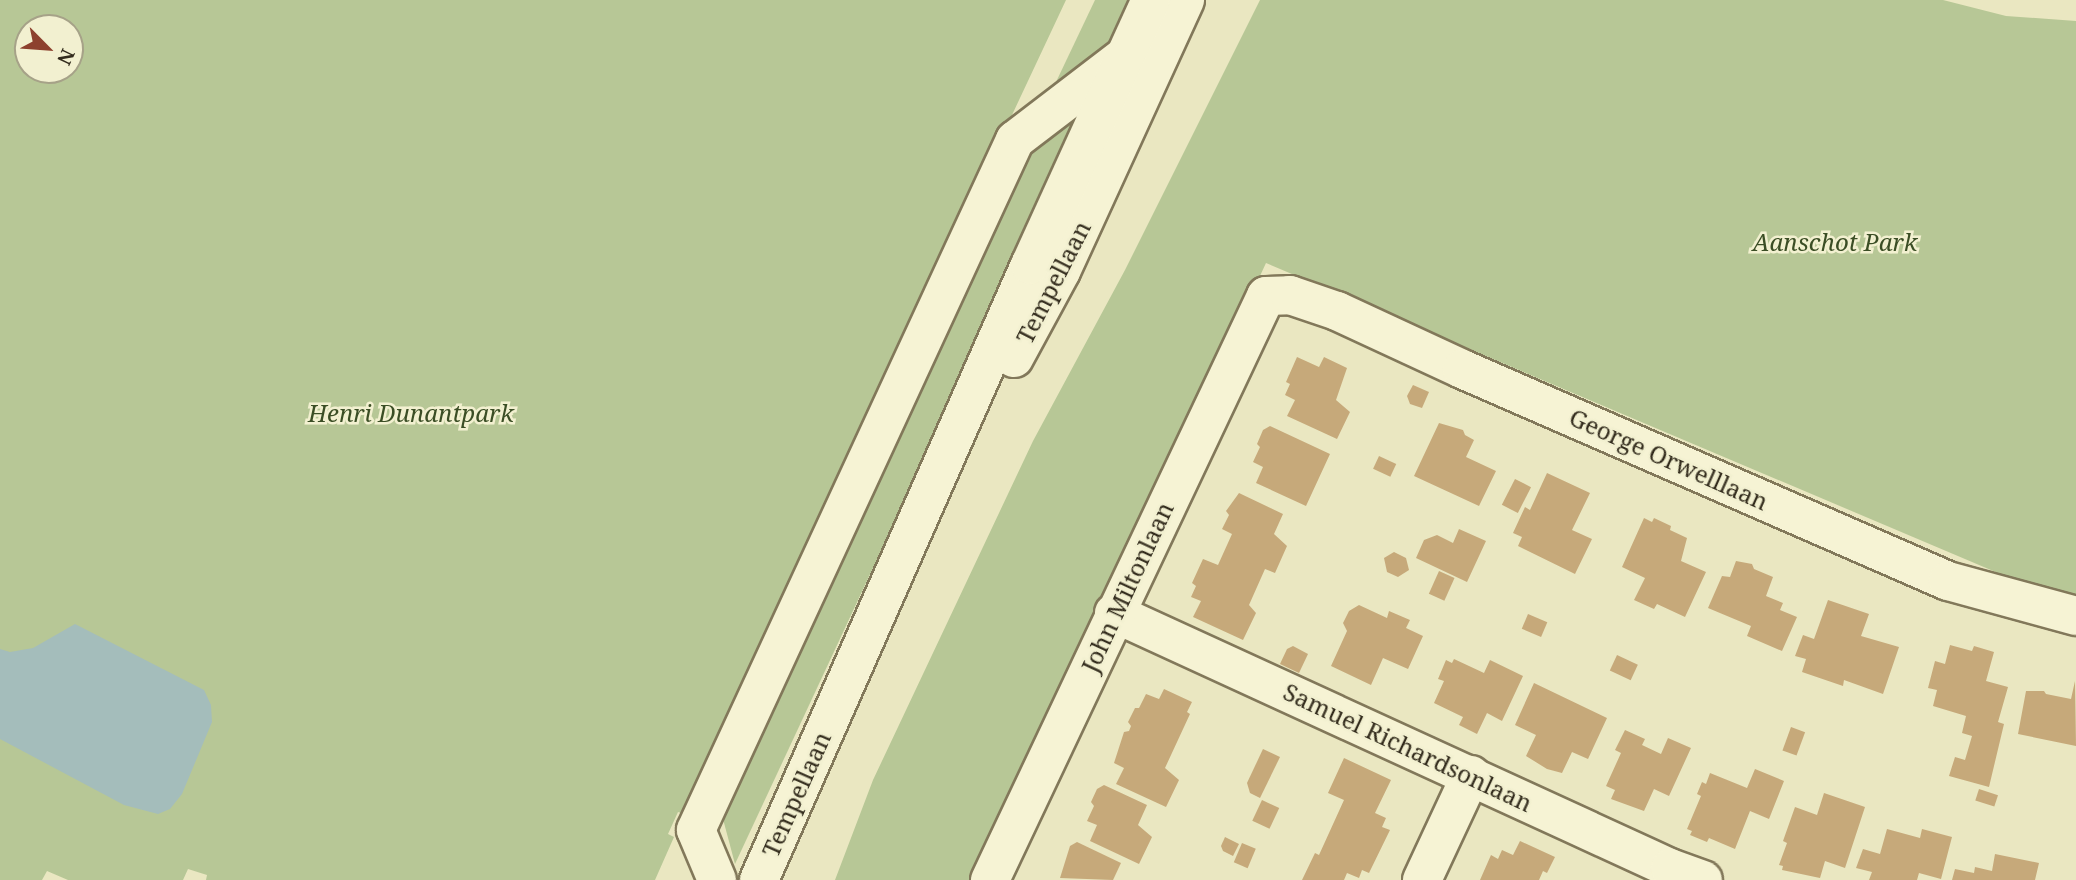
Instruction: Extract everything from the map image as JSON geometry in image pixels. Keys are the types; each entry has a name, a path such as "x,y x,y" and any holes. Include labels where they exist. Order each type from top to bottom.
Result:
{"street":[{"name":"Tempellaan","path":"759,880 1151,0"},
{"name":"Tempellaan","path":"904,556 1061,271 1185,0"},
{"path":"717,880 696,830 1015,140 1125,56"},
{"name":"George Orwelllaan","path":"1266,296 1290,295 1337,311 1462,369 1948,580 2076,616"},
{"name":"John Miltonlaan","path":"990,880 1266,296"},
{"name":"Samuel Richardsonlaan","path":"1114,613 1670,868 1703,880"},
{"path":"1422,880 1471,775"}],"green space":[{"name":"Henri Dunantpark","path":"0,0 1066,0 684,814 678,812 668,834 674,837 655,880 206,880 207,875 188,869 183,880 68,880 47,871 42,880 0,880"},
{"path":"1095,0 1138,0 1117,47 1056,82"},
{"name":"Aanschot Park","path":"1260,0 1943,0 2006,16 2076,21 2076,606 1266,263 979,880 835,880 873,780 1033,441 1125,270"},
{"path":"1093,96 735,864 719,804 1019,152"}],"water":[{"path":"75,624 204,690 211,705 212,722 182,794 170,809 158,814 124,805 0,739 0,649 10,652 33,648"}],"building":[{"path":"1297,357 1319,367 1324,357 1347,368 1336,400 1350,412 1337,439 1287,416 1295,400 1285,395 1290,384 1286,382"},
{"path":"1413,385 1429,392 1422,408 1410,404 1407,396"},
{"path":"1439,423 1463,430 1465,435 1474,440 1466,457 1496,471 1479,506 1414,476"},
{"path":"1270,426 1330,454 1306,506 1256,483 1263,467 1253,462 1260,447 1257,444 1263,430"},
{"path":"1379,456 1396,464 1390,477 1373,469"},
{"path":"1547,473 1590,493 1572,530 1592,539 1575,574 1518,546 1522,537 1513,533 1525,507 1530,510"},
{"path":"1515,479 1531,487 1518,513 1502,505"},
{"path":"1239,493 1283,514 1274,534 1287,546 1275,573 1265,569 1249,605 1256,613 1243,640 1193,617 1201,601 1191,597 1196,586 1192,583 1203,559 1218,565 1232,534 1222,529 1229,515 1226,511"},
{"path":"1644,518 1652,522 1654,518 1687,538 1681,561 1706,572 1685,617 1657,604 1654,609 1634,600 1645,578 1622,567"},
{"path":"1459,529 1486,541 1467,582 1416,558 1424,540 1437,535 1453,543"},
{"path":"1394,552 1406,558 1409,570 1398,577 1387,572 1384,558"},
{"path":"1736,561 1752,564 1754,569 1773,577 1766,596 1783,603 1780,610 1797,617 1782,651 1747,636 1751,626 1708,608 1722,576 1730,577"},
{"path":"1439,571 1455,578 1444,601 1429,594"},
{"path":"1828,600 1869,614 1861,636 1899,647 1883,694 1844,680 1843,686 1802,672 1806,659 1795,656 1803,635 1814,639"},
{"path":"1359,605 1387,618 1389,611 1410,620 1406,628 1423,636 1408,669 1383,658 1371,685 1331,666 1347,631 1343,623 1349,611"},
{"path":"1528,614 1547,622 1541,637 1522,629"},
{"path":"1950,645 1972,651 1974,646 1994,652 1986,681 2008,687 1998,722 2004,724 1989,787 1949,776 1955,757 1965,760 1972,736 1962,733 1966,716 1933,706 1937,690 1928,688 1935,661 1945,664"},
{"path":"1293,646 1308,654 1299,673 1280,664 1287,649"},
{"path":"1617,655 1638,665 1631,680 1610,670"},
{"path":"1454,659 1484,673 1490,660 1523,676 1502,721 1487,713 1477,734 1459,725 1463,717 1434,703 1444,681 1438,679 1446,660 1452,663"},
{"path":"2075,681 2076,746 2018,734 2026,691 2044,691 2046,694 2071,699"},
{"path":"1534,683 1607,718 1588,759 1572,752 1562,773 1547,769 1526,756 1536,735 1515,725"},
{"path":"1164,689 1192,702 1187,712 1190,714 1165,768 1179,780 1166,807 1116,784 1124,768 1114,763 1124,732 1129,731 1131,726 1128,722 1135,708 1139,708 1146,694 1159,699"},
{"path":"1791,727 1805,732 1797,756 1782,750"},
{"path":"1625,730 1645,739 1642,745 1661,754 1668,738 1691,748 1669,796 1654,789 1644,811 1611,799 1615,790 1606,786 1621,753 1615,750"},
{"path":"1263,749 1280,757 1260,798 1250,793 1247,783"},
{"path":"1344,758 1391,780 1375,813 1386,818 1382,827 1390,830 1369,873 1362,870 1359,878 1347,873 1344,880 1302,880 1315,853 1319,855 1344,800 1328,793"},
{"path":"1755,769 1784,781 1769,819 1750,811 1735,849 1709,838 1707,842 1690,835 1692,831 1687,829 1701,796 1697,794 1702,782 1706,784 1710,773 1747,788"},
{"path":"1104,785 1147,805 1138,825 1152,837 1139,864 1090,841 1097,825 1087,821 1094,806 1091,802 1097,789"},
{"path":"1979,789 1998,795 1994,807 1975,800"},
{"path":"1824,793 1865,807 1845,868 1825,861 1820,878 1782,870 1783,866 1779,865 1787,843 1783,841 1795,807 1817,815"},
{"path":"1262,800 1279,808 1269,829 1252,821"},
{"path":"1887,829 1920,838 1922,829 1952,837 1941,879 1919,873 1917,880 1869,880 1872,872 1856,868 1863,849 1880,854"},
{"path":"1225,837 1239,844 1233,856 1223,851 1221,846"},
{"path":"1520,841 1555,857 1547,873 1543,871 1539,880 1480,880 1491,855 1498,859 1502,850 1513,855"},
{"path":"1077,842 1121,863 1113,880 1060,878 1070,846"},
{"path":"1242,843 1256,849 1248,868 1234,862"},
{"path":"1995,854 2039,863 2035,880 1952,880 1955,869 1974,873 1975,867 1992,871"}]}
